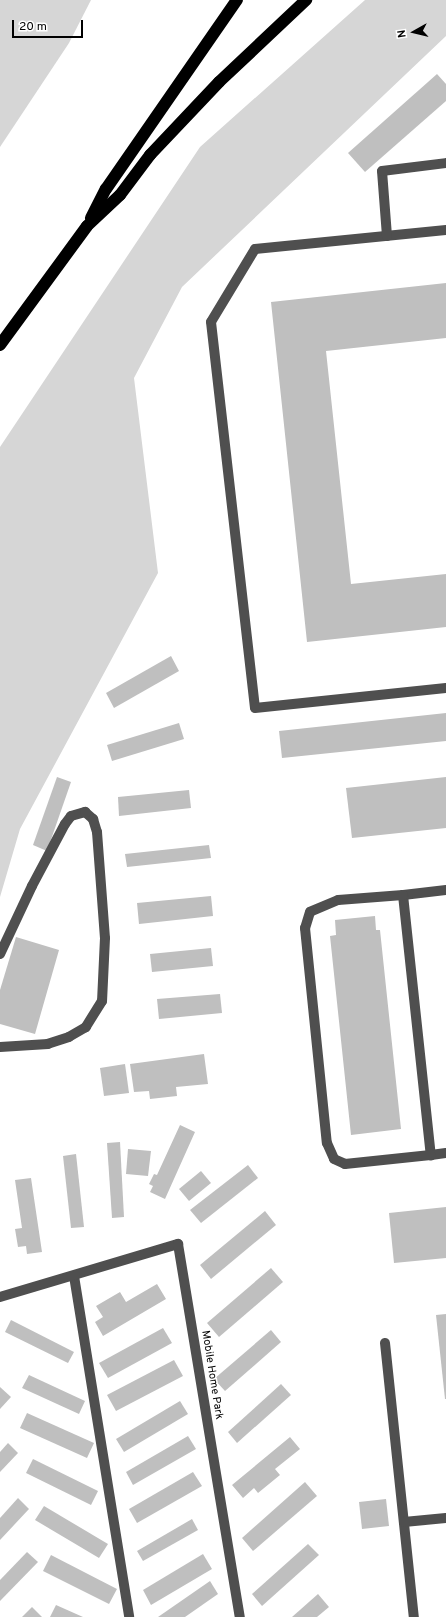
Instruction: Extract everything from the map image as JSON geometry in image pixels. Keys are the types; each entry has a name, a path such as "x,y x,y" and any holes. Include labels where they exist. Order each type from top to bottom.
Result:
{"highway":[{"path":"0,345 87,226 106,189 237,0"},
{"path":"87,226 120,195 150,155 211,90 306,0"}],"street":[{"path":"387,236 382,171 446,163"},
{"path":"446,230 255,249 211,322 255,708 446,688"},
{"path":"0,954 32,886 65,824 72,816 85,812 93,819 97,832 105,938 102,1001 97,1013 86,1027 69,1037 48,1044 0,1047"},
{"path":"446,890 338,900 310,912 305,928 327,1143 334,1159 345,1164 446,1154"},
{"path":"403,895 431,1155"},
{"name":"Mobile Home Park","path":"1,1294 74,1276 178,1244 240,1617"},
{"path":"74,1276 129,1617"},
{"path":"385,1344 414,1617"},
{"path":"404,1522 446,1518"}],"shaded area":[{"path":"0,0 91,0 69,43 0,147"},
{"path":"365,0 446,0 446,36 182,287 134,378 158,573 20,829 0,897 0,447 200,147"}],"building":[{"path":"437,74 446,84 446,101 365,172 348,153"},
{"path":"446,283 446,338 326,351 351,584 446,574 446,627 307,642 271,302"},
{"path":"171,656 179,671 114,708 106,693"},
{"path":"446,713 446,741 282,758 279,731"},
{"path":"179,723 184,739 112,761 107,745"},
{"path":"57,777 71,782 47,851 33,845"},
{"path":"446,777 446,828 352,838 346,788"},
{"path":"189,790 191,808 119,816 118,797"},
{"path":"209,845 211,858 127,867 125,854"},
{"path":"211,896 213,916 139,924 137,903"},
{"path":"375,916 376,930 380,930 401,1129 351,1135 330,936 336,935 335,920"},
{"path":"16,937 59,950 35,1034 0,1024 0,990"},
{"path":"211,948 213,966 152,972 150,954"},
{"path":"220,994 222,1013 159,1019 157,999"},
{"path":"204,1054 208,1084 176,1087 177,1096 150,1099 149,1091 134,1092 130,1064"},
{"path":"125,1064 129,1093 104,1096 100,1068"},
{"path":"180,1125 195,1132 165,1199 150,1192 153,1186 149,1184 154,1174 157,1175"},
{"path":"120,1142 124,1217 112,1218 107,1143"},
{"path":"128,1149 151,1151 148,1176 126,1174"},
{"path":"76,1154 84,1227 71,1228 63,1156"},
{"path":"248,1165 258,1178 201,1223 190,1210"},
{"path":"201,1171 211,1183 189,1201 179,1189"},
{"path":"31,1178 42,1252 27,1254 26,1246 18,1247 15,1229 22,1228 15,1180"},
{"path":"446,1207 446,1258 394,1263 389,1213"},
{"path":"265,1211 276,1225 211,1279 200,1265"},
{"path":"271,1268 283,1282 219,1337 207,1323"},
{"path":"157,1284 166,1299 103,1336 95,1322 103,1317 96,1306 120,1292 126,1302"},
{"path":"446,1314 446,1399 445,1399 436,1315"},
{"path":"11,1320 74,1352 68,1363 5,1332"},
{"path":"163,1328 172,1343 108,1378 99,1363"},
{"path":"271,1330 281,1342 225,1391 214,1379"},
{"path":"174,1360 183,1376 116,1411 107,1395"},
{"path":"29,1375 85,1401 79,1414 22,1388"},
{"path":"281,1384 291,1395 237,1443 228,1432"},
{"path":"0,1387 11,1397 0,1409"},
{"path":"180,1401 188,1414 124,1452 116,1439"},
{"path":"27,1413 94,1443 87,1458 20,1428"},
{"path":"188,1436 196,1449 133,1485 126,1472"},
{"path":"290,1437 300,1449 275,1469 280,1475 258,1493 254,1488 243,1498 232,1485"},
{"path":"8,1443 18,1453 0,1472 0,1452"},
{"path":"33,1459 98,1491 91,1505 26,1473"},
{"path":"193,1472 202,1486 137,1523 129,1509"},
{"path":"305,1482 317,1496 253,1551 242,1538"},
{"path":"18,1498 29,1509 0,1540 0,1518"},
{"path":"386,1499 389,1526 362,1529 359,1502"},
{"path":"44,1506 108,1544 99,1558 35,1520"},
{"path":"192,1519 198,1530 143,1561 137,1551"},
{"path":"308,1544 319,1555 262,1606 252,1594"},
{"path":"27,1552 38,1562 0,1601 0,1580"},
{"path":"203,1554 212,1569 151,1605 143,1590"},
{"path":"51,1555 117,1589 109,1604 43,1571"},
{"path":"210,1581 218,1594 185,1617 158,1617"},
{"path":"318,1594 329,1607 317,1617 292,1617"},
{"path":"56,1605 83,1617 50,1617"},
{"path":"32,1607 42,1617 22,1617"}]}
